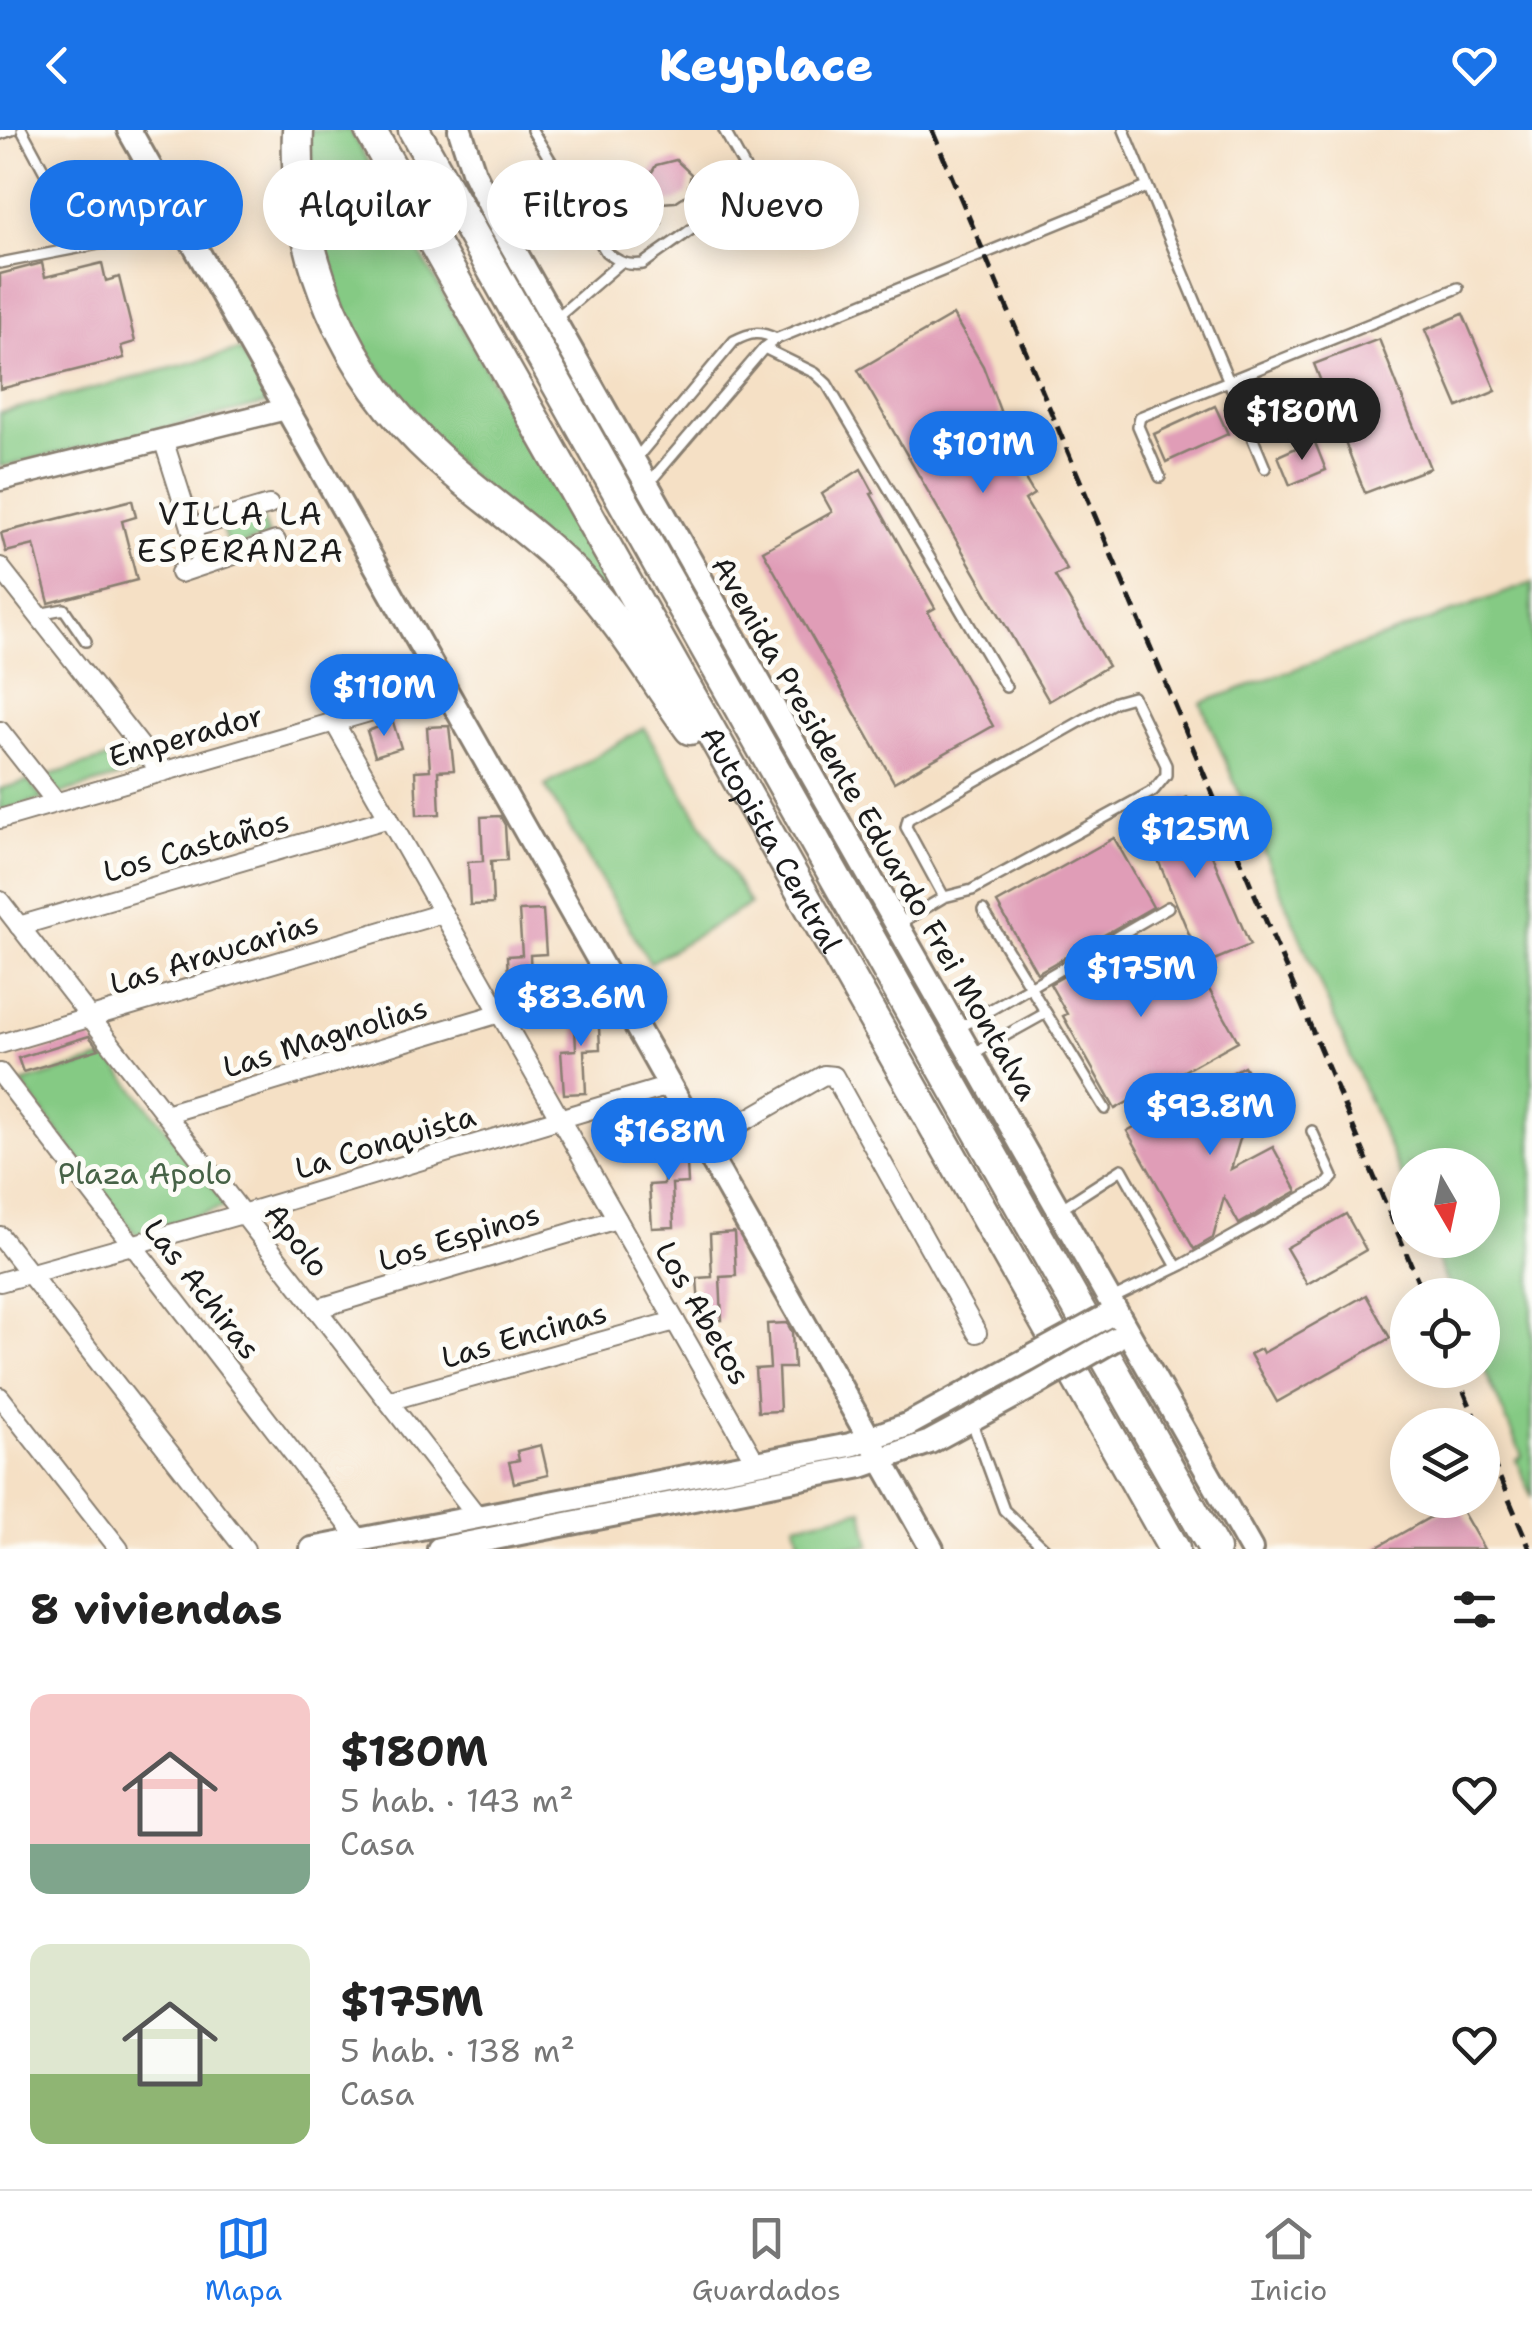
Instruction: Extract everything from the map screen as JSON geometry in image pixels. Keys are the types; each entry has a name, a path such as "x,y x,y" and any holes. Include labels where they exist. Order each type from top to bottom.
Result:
{"highway":[{"path":"298,130 301,198 312,256 331,311 370,382 418,440 577,576 632,643 698,740 758,813"},
{"name":"Autopista Central","path":"370,130 1174,1549"},
{"name":"Autopista Central","path":"414,130 1214,1549"},
{"path":"438,130 494,272"}],"main road":[{"path":"129,130 146,160"},
{"name":"Avenida Presidente Eduardo Frei Montalva","path":"460,130 481,188 646,486 1058,1210 1122,1335 1251,1549"},
{"path":"198,250 932,1549"},
{"path":"439,1549 560,1513 756,1463 870,1440 945,1406 1111,1309"},
{"path":"312,1549 478,1517 560,1513 882,1461 920,1447 1122,1335"}],"street":[{"path":"0,480 286,408"},
{"path":"163,440 203,566"},
{"path":"191,528 269,505"},
{"path":"180,573 276,541"},
{"path":"0,567 161,772"},
{"name":"Emperador","path":"0,819 445,690"},
{"name":"Los Abetos","path":"334,722 756,1463"},
{"path":"0,731 56,802"},
{"name":"Los Castaños","path":"19,926 389,818"},
{"name":"Apolo","path":"0,902 478,1517"},
{"name":"Las Araucarias","path":"0,1044 443,913"},
{"name":"Las Magnolias","path":"165,1114 500,1013"},
{"name":"Las Achiras","path":"0,1073 360,1540"},
{"path":"703,1145 831,1074 976,1332"},
{"name":"La Conquista","path":"0,1282 670,1086"},
{"name":"Los Espinos","path":"316,1308 617,1219"},
{"path":"0,1236 244,1549"},
{"name":"Las Encinas","path":"388,1402 675,1321"},
{"path":"0,1397 119,1549"}],"lane":[{"path":"0,134 12,130"},
{"path":"22,130 38,160"},
{"path":"532,130 606,252 620,263 642,264 729,198 742,182 744,168 724,130"},
{"path":"1124,130 1264,468"},
{"path":"646,486 764,348 776,339 1147,187"},
{"path":"0,264 70,250"},
{"path":"554,320 620,263"},
{"path":"1160,477 1138,426 1140,417 1458,288"},
{"path":"633,462 734,341 762,332 776,339"},
{"path":"764,348 815,373 827,384 1006,687"},
{"path":"38,614 64,609 86,641"},
{"path":"896,925 944,898 972,890 1153,791 1161,783 1166,765 1133,697 1115,702 908,819 906,827 944,898"},
{"path":"956,1030 1168,907"},
{"path":"982,910 1104,1108"},
{"path":"970,1056 1046,1013"},
{"path":"1111,1309 1328,1183 1332,1177 1312,1131"},
{"path":"1058,1210 1122,1169 1178,1267"},
{"path":"971,1420 1004,1510 1045,1549"}],"green space":[{"path":"307,130 350,130 367,160 310,160"},
{"path":"323,250 418,250 628,619 434,443 352,332"},
{"path":"240,350 271,403 0,467 0,413"},
{"path":"261,513 269,536 229,549 221,526"},
{"path":"1532,583 1532,1497 1516,1460 1522,1456 1493,1388 1500,1388 1500,1278 1445,1278 1437,1258 1500,1258 1500,1148 1390,1150 1201,703"},
{"path":"644,728 750,904 650,963 545,786"},
{"path":"132,751 147,769 60,794 46,776"},
{"path":"28,781 43,799 0,811 0,789"},
{"name":"Plaza Apolo","path":"109,1057 227,1206 136,1235 21,1083"},
{"path":"863,1510 870,1546 801,1549 795,1524"}],"building":[{"path":"676,160 684,167 684,196 675,202 664,203 664,163"},
{"path":"42,263 45,277 102,263 106,281 119,277 135,342 121,346 124,358 0,389 0,274"},
{"path":"1463,314 1496,391 1458,407 1425,330"},
{"path":"953,315 983,366 1002,416 991,422 1034,494 1025,500 1067,570 1055,576 1108,666 1049,701 858,370"},
{"path":"1379,339 1430,468 1365,493 1314,364"},
{"path":"1215,406 1228,434 1166,462 1154,434"},
{"path":"1314,440 1326,470 1290,485 1278,456"},
{"path":"861,469 935,608 928,612 993,726 894,782 763,551 832,512 822,494"},
{"path":"132,500 136,517 122,521 137,580 49,603 34,545 6,552 1,533"},
{"path":"393,722 401,748 375,756 367,731"},
{"path":"449,726 454,770 438,771 440,814 417,815 415,771 430,770 427,727"},
{"path":"1187,797 1250,945 1202,965 1140,817"},
{"path":"500,816 505,825 507,860 491,861 493,904 470,905 468,862 483,861 481,817"},
{"path":"1114,838 1153,907 1037,973 997,903"},
{"path":"543,910 546,954 530,955 532,998 509,999 507,956 522,955 519,911"},
{"path":"1129,939 1146,969 1178,952 1194,981 1202,977 1238,1041 1115,1109 1063,1016 1067,1014 1050,984"},
{"path":"598,1005 600,1049 584,1050 586,1093 564,1094 561,1051 576,1050 574,1006"},
{"path":"89,1036 99,1049 23,1072 18,1058"},
{"path":"1244,1066 1256,1086 1231,1169 1273,1147 1297,1191 1239,1224 1224,1197 1213,1238 1194,1249 1127,1131"},
{"path":"683,1139 688,1183 672,1184 674,1227 652,1228 649,1185 664,1184 662,1140"},
{"path":"1346,1214 1366,1250 1307,1284 1286,1248"},
{"path":"734,1232 736,1276 720,1277 722,1320 700,1321 697,1278 712,1277 710,1234"},
{"path":"1366,1295 1390,1338 1277,1402 1250,1354 1261,1349 1263,1353"},
{"path":"787,1323 792,1332 794,1368 778,1368 780,1411 758,1412 755,1369 770,1368 767,1324"},
{"path":"541,1445 548,1475 514,1483 509,1462 519,1460 517,1451"},
{"path":"1429,1518 1466,1518 1484,1549 1374,1549"}],"railway":[{"path":"932,130 1417,1278"},
{"path":"1463,1388 1471,1408"},
{"path":"1500,1478 1530,1549"}],"district":[{"name":"VILLA LA ESPERANZA","path":"241,532"}]}
